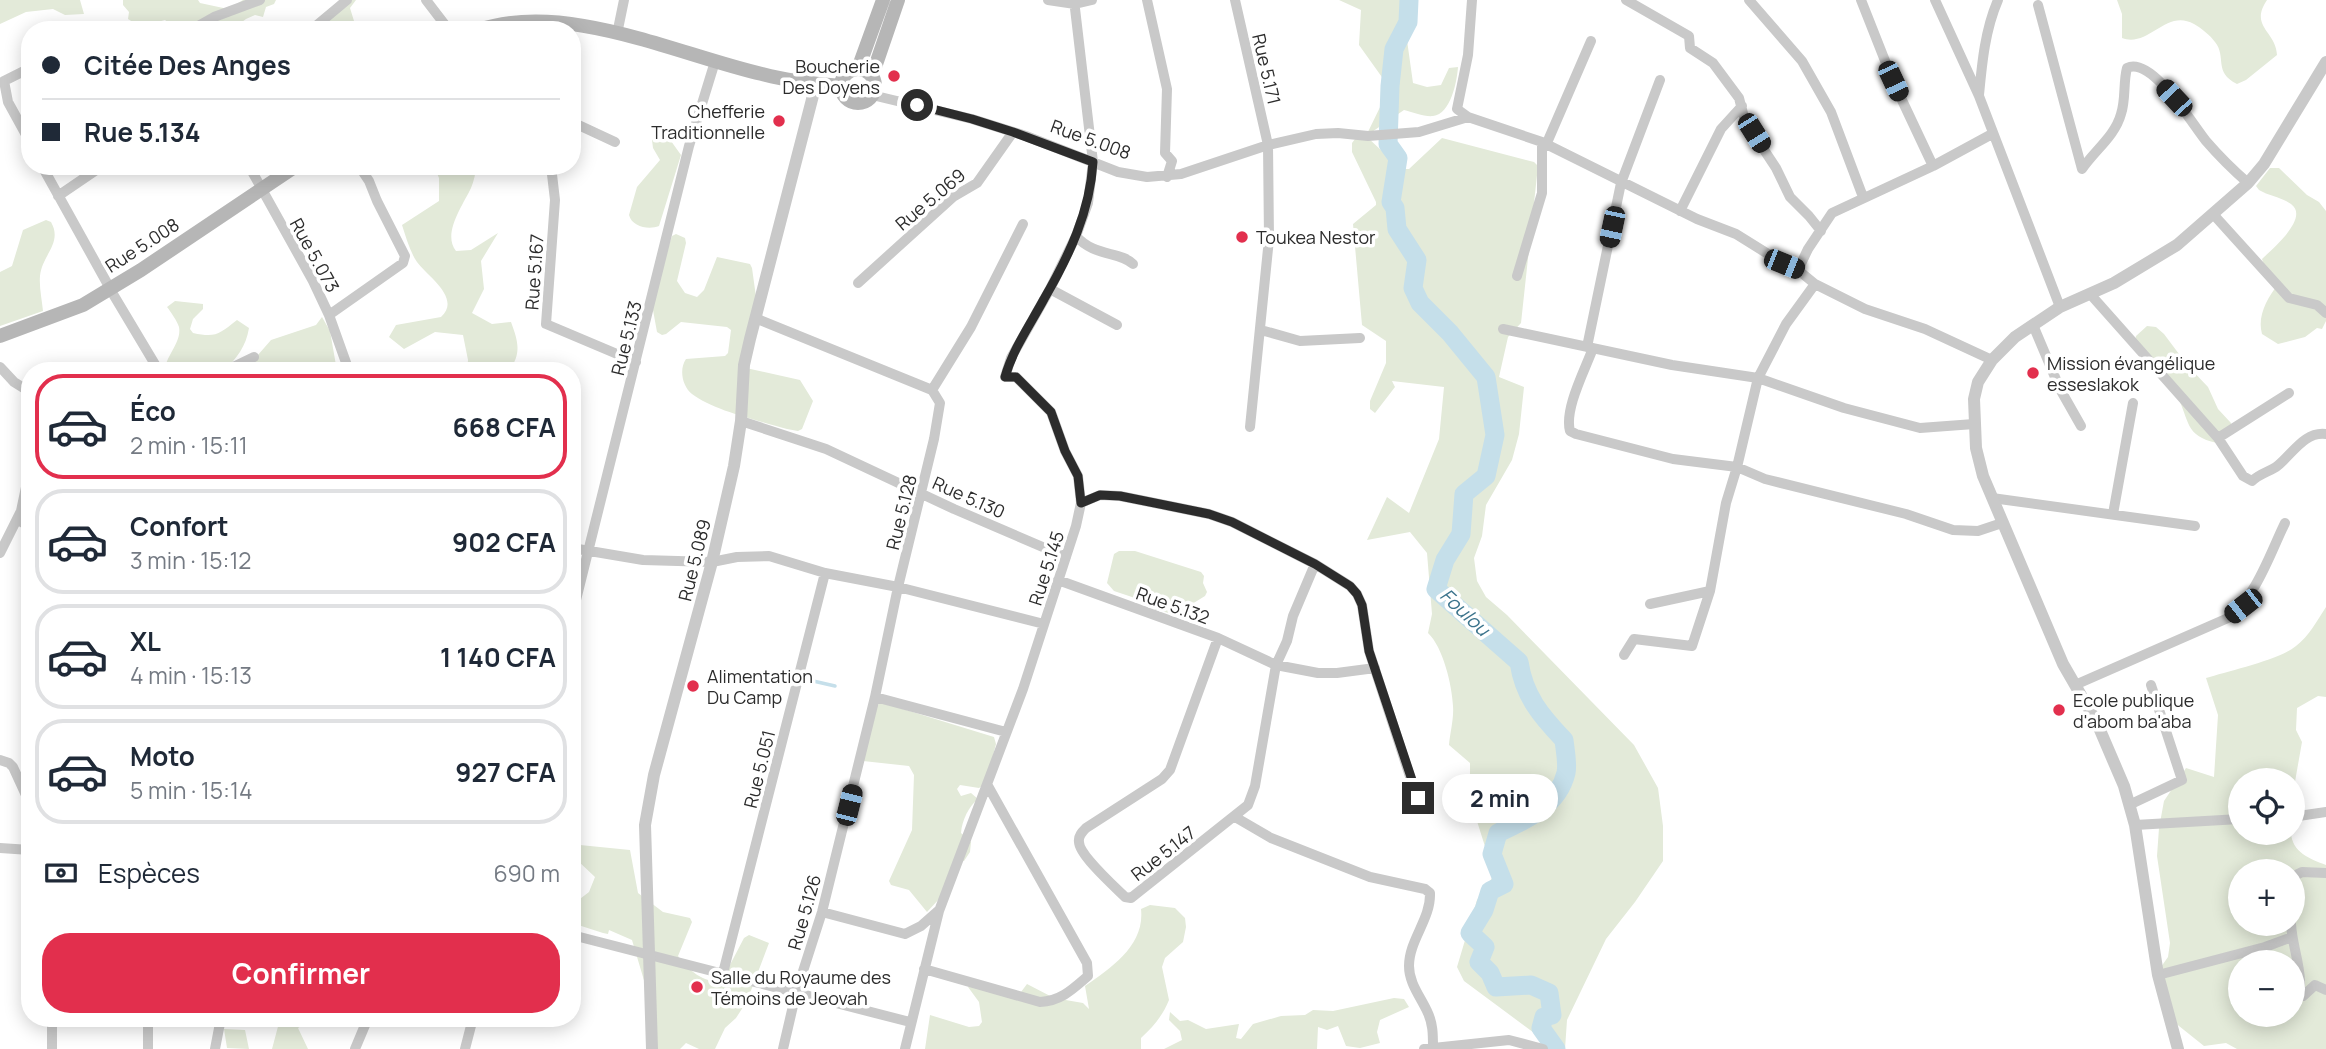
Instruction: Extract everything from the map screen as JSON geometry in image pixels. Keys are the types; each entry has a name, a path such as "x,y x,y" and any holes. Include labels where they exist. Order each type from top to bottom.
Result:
{"main road":[{"path":"865,73 883,0"},
{"path":"865,73 898,0"},
{"path":"528,21 549,21"},
{"path":"581,27 617,34 816,88"},
{"path":"581,33 758,81 843,90 853,102 868,99 872,95 875,86 865,73"},
{"path":"843,90 845,76 865,73"},
{"name":"Rue 5.008","path":"259,187 273,175"},
{"name":"Rue 5.008","path":"0,336 83,305 164,242 280,175"},
{"name":"Rue 5.008","path":"0,329 41,316 108,286"}],"street":[{"path":"207,21 260,0"},
{"path":"321,21 347,0"},
{"path":"426,0 442,21"},
{"path":"617,34 624,0"},
{"path":"1048,0 1092,0"},
{"path":"1147,0 1167,89 1165,153 1172,161 1167,177"},
{"name":"Rue 5.171","path":"1235,0 1268,145 1269,239 1250,427"},
{"path":"1472,0 1468,55 1457,109 1468,117 1544,144 1680,211 1736,234 1798,270 1815,284 1865,309 1925,329 1992,360"},
{"path":"1626,0 1689,36 1690,48 1713,63 1742,106 1745,121 1776,168 1790,197 1821,231"},
{"path":"1749,0 1802,61 1831,112 1863,197"},
{"path":"1861,0 1893,81 1933,166"},
{"path":"1935,0 1979,96 2060,307"},
{"path":"1979,96 1983,55 1998,0"},
{"name":"Rue 5.145","path":"905,1049 939,911 1023,689 1081,503 1078,476 1065,451 1051,412 1016,377 1005,377 1011,358 1076,236 1088,203 1093,162 1074,2"},
{"path":"2038,5 2082,169 2117,124 2123,107 2127,68 2134,66 2158,82 2174,98 2204,139 2248,183"},
{"path":"1517,276 1542,193 1544,144 1591,41"},
{"path":"2178,1049 2158,975 2135,825 2124,786 2097,723 2063,664 1983,476 1976,448 1974,399 1978,382 1992,360 2015,337 2060,307 2091,295 2177,246 2248,183 2322,77 2326,62"},
{"name":"Rue 5.133","path":"581,579 689,146 713,68"},
{"path":"21,72 4,81 4,86 8,102 21,126"},
{"path":"1660,80 1621,183 1590,348 1568,423 1570,431 1587,438 1673,459 1737,467 1765,479 1906,514 1953,530 1978,531 2003,523"},
{"name":"Rue 5.089","path":"652,1049 645,825 654,775 712,562 734,466 741,421 744,365 816,88"},
{"name":"Rue 5.008","path":"872,95 972,119 1118,172 1147,177 1167,177 1268,145 1316,134 1368,136 1419,132 1468,117"},
{"path":"1680,211 1721,129 1742,106"},
{"path":"581,126 615,142"},
{"name":"Rue 5.069","path":"858,283 953,197 977,183 1013,132"},
{"path":"1798,270 1808,249 1832,213 1992,135"},
{"path":"47,175 154,362"},
{"path":"58,196 89,175"},
{"name":"Rue 5.073","path":"253,175 313,281 329,315 403,263 405,256 365,175"},
{"name":"Rue 5.167","path":"552,175 555,200 546,324 636,362"},
{"path":"2213,214 2289,298 2318,305 2326,313"},
{"path":"755,318 932,390 971,327 1023,224"},
{"path":"1076,236 1089,247 1129,260 1133,264"},
{"path":"1269,239 1347,239"},
{"path":"1624,655 1634,639 1692,646 1710,590 1726,503 1758,378 1786,324 1815,284"},
{"path":"1050,289 1117,325"},
{"path":"2091,295 2218,438 2243,476 2252,481 2275,467 2307,438 2315,434 2326,434"},
{"path":"329,315 346,362"},
{"path":"2033,325 2060,388 2081,426"},
{"path":"1261,330 1300,341 1360,338"},
{"path":"1503,330 1672,365 1758,378 1844,408 1920,428 1974,424"},
{"path":"244,362 254,357"},
{"path":"0,367 21,386"},
{"name":"Rue 5.128","path":"875,697 939,410 940,403 932,390"},
{"path":"2218,438 2289,393"},
{"path":"2113,514 2133,403"},
{"name":"Rue 5.130","path":"741,421 826,450 1066,557"},
{"path":"1081,503 1100,495 1120,496 1209,514 1232,522 1315,564 1357,594 1362,605 1365,638 1418,798"},
{"path":"1992,498 2195,526"},
{"path":"2,545 18,520 21,507"},
{"path":"2075,685 2202,630 2243,606 2285,523"},
{"path":"581,550 643,560 712,562 737,557 769,556 825,573 898,587 1044,624"},
{"name":"Rue 5.147","path":"1218,638 1170,770 1162,779 1086,828 1080,835 1078,845 1125,897 1131,898 1248,805 1253,796 1276,664 1315,564"},
{"name":"Rue 5.051","path":"723,973 825,573"},
{"name":"Rue 5.132","path":"1058,579 1218,638 1276,664 1318,673 1375,668"},
{"path":"1650,604 1710,590"},
{"path":"2129,806 2182,780 2151,685"},
{"path":"875,697 1006,732"},
{"name":"Rue 5.126","path":"783,1049 796,993 822,912 875,697"},
{"path":"0,760 9,763 21,785"},
{"path":"924,969 1040,1002 1064,996 1088,976 1087,963 988,786"},
{"path":"2305,815 2326,812"},
{"path":"1235,817 1252,828 1331,862 1370,877 1425,889 1430,893 1426,914 1409,958 1412,985 1433,1029 1429,1048 1509,1040 1543,1049"},
{"path":"2135,825 2228,820"},
{"path":"0,848 21,849"},
{"path":"2305,872 2326,873"},
{"path":"905,934 921,926 939,911"},
{"path":"822,912 931,940"},
{"path":"581,937 911,1022"},
{"path":"2158,975 2226,958 2292,937 2299,959 2300,991 2303,996 2315,985 2326,990"},
{"path":"52,1027 52,1049"},
{"path":"148,1027 148,1049"},
{"path":"215,1049 219,1027"},
{"path":"355,1049 364,1027"},
{"path":"465,1049 470,1027"}],"green space":[{"path":"0,0 80,0 84,14 65,15 53,9 26,12 0,24"},
{"path":"123,0 198,0 200,3 228,9 243,0 276,0 274,4 266,7 263,17 255,15 243,21 131,21 128,19 129,12 123,5"},
{"path":"343,0 356,0 350,8 354,21 328,21"},
{"path":"1339,0 1412,0 1405,26 1413,83 1427,87 1441,85 1449,68 1458,67 1452,96 1439,114 1430,116 1404,110 1366,136 1383,101 1384,80 1359,45 1361,10"},
{"path":"2117,0 2267,0 2262,9 2262,23 2276,47 2277,55 2237,84 2225,74 2215,42 2194,24 2184,20 2166,24 2141,38 2122,38 2122,14"},
{"path":"1366,136 1401,169 1409,169 1442,138 1534,162 1538,166 1521,323 1508,337 1499,377 1524,387 1519,434 1512,460 1486,505 1482,536 1474,558 1477,581 1486,597 1507,615 1634,745 1658,788 1663,826 1663,861 1606,939 1567,1020 1565,1049 1545,1049 1549,1044 1464,981 1457,967 1477,900 1494,875 1470,799 1470,763 1449,745 1453,716 1452,697 1442,657 1428,633 1432,614 1427,553 1410,532 1367,540 1387,497 1409,513 1439,439 1444,387 1392,381 1395,387 1375,413 1370,409 1370,401 1386,363 1386,341 1362,325 1353,224 1376,205 1376,202 1352,152 1352,143 1355,139"},
{"path":"656,138 671,141 681,155 659,226 646,227 637,225 629,215 637,187 660,160 653,148 652,140"},
{"path":"2270,168 2279,168 2326,211 2326,321 2322,329 2317,328 2305,337 2278,344 2262,334 2262,314 2278,284 2265,268 2262,259 2293,225 2296,210 2291,204 2259,190 2256,186"},
{"path":"438,175 475,175 452,228 452,244 456,251 471,250 498,233 481,261 484,289 472,313 492,324 511,322 518,347 514,362 468,362 463,335 435,332 404,349 389,337 396,325 441,317 446,310 448,302 445,295 415,258 402,225 439,201"},
{"path":"46,220 51,222 55,236 40,276 43,311 0,326 0,272 12,266 23,230"},
{"path":"676,234 685,238 686,243 677,281 685,293 697,297 704,290 717,257 750,264 757,304 746,368 800,380 813,401 802,429 787,429 725,410 701,400 686,387 682,372 686,359 725,356 728,353 731,330 727,327 681,322 666,334 657,332 651,299 672,236"},
{"path":"175,301 203,304 203,309 193,319 190,329 193,333 217,334 237,320 249,328 246,341 233,362 167,362 176,344 179,327 167,307"},
{"path":"322,317 330,331 335,362 252,362 271,340 316,325"},
{"path":"2147,326 2156,327 2164,334 2208,387 2218,409 2231,423 2231,428 2217,443 2206,440 2193,431 2173,390 2134,345 2136,336"},
{"path":"1119,551 1135,551 1201,572 1207,592 1192,604 1188,615 1181,616 1153,609 1114,591 1107,583 1114,554"},
{"path":"2326,607 2326,697 2318,696 2297,708 2296,730 2302,742 2297,768 2228,768 2228,845 2295,845 2308,857 2326,865 2326,1049 2237,1049 2226,1043 2204,1046 2169,1018 2156,974 2168,957 2170,943 2157,856 2164,801 2186,768 2214,777 2218,715 2206,678 2288,651 2305,638"},
{"path":"880,702 994,737 996,744 986,783 979,788 960,785 957,789 961,796 971,793 978,799 964,818 961,833 971,842 970,852 964,861 955,862 940,898 927,912 909,890 891,885 889,881 912,830 914,775 909,766 863,761 873,712"},
{"path":"581,845 630,850 638,893 663,912 690,918 692,922 678,956 702,978 721,982 744,938 749,935 769,943 747,1001 736,1018 725,1028 715,1049 699,1049 686,1043 680,1049 656,1049 654,1014 632,940 609,930 608,934 581,926 581,898 589,892 595,877 581,864"},
{"path":"1150,905 1175,908 1185,918 1186,927 1183,942 1165,958 1162,967 1169,1000 1158,1020 1141,1038 1141,1049 925,1049 930,1015 969,1027 979,1026 982,1022 979,1002 968,987 982,982 1021,992 1027,984 1054,998 1083,1003 1089,1009 1085,986 1125,954 1138,934 1141,909"},
{"path":"1394,998 1404,999 1409,1007 1380,1020 1377,1032 1380,1043 1360,1048 1346,1046 1338,1026 1327,1030 1318,1027 1317,1049 1164,1049 1182,1040 1180,1031 1169,1020 1170,1012 1180,1021 1188,1020 1206,1029 1239,1024 1236,1038 1241,1039 1253,1024 1281,1016 1305,1015 1313,1010 1333,1011"},
{"path":"278,1027 300,1027 308,1049 272,1049"},
{"path":"224,1029 245,1030 249,1049 227,1048"}],"waterway":[{"name":"Foulou","path":"1409,0 1408,22 1394,49 1390,86 1388,144 1398,158 1391,202 1395,208 1397,229 1417,260 1413,288 1420,303 1450,333 1486,377 1495,435 1486,476 1464,494 1461,534 1445,560 1436,589 1519,662 1529,695 1564,740 1567,761 1562,785 1548,803 1530,817 1498,833 1492,854 1504,884 1490,891 1484,910 1470,933 1485,947 1479,962 1490,973 1496,987 1531,985 1549,993 1552,1015 1544,1017 1541,1028 1556,1049"},
{"path":"800,678 835,686"}],"place":[{"name":"Boucherie Des Doyens","path":"894,76"},
{"name":"Chefferie Traditionnelle","path":"779,121"},
{"name":"Toukea Nestor","path":"1242,237"},
{"name":"Mission évangélique esseslakok","path":"2033,373"},
{"name":"Alimentation Du Camp","path":"693,686"},
{"name":"Ecole publique d'abom ba'aba","path":"2059,710"},
{"name":"Salle du Royaume des Témoins de Jeovah","path":"697,987"}],"route":[{"path":"917,105 1026,136 1093,162 1088,203 1076,236 1011,358 1005,377 1016,377 1051,412 1065,451 1078,476 1081,503 1100,495 1120,496 1209,514 1232,522 1315,564 1350,586 1362,605 1365,638 1418,798"}]}
